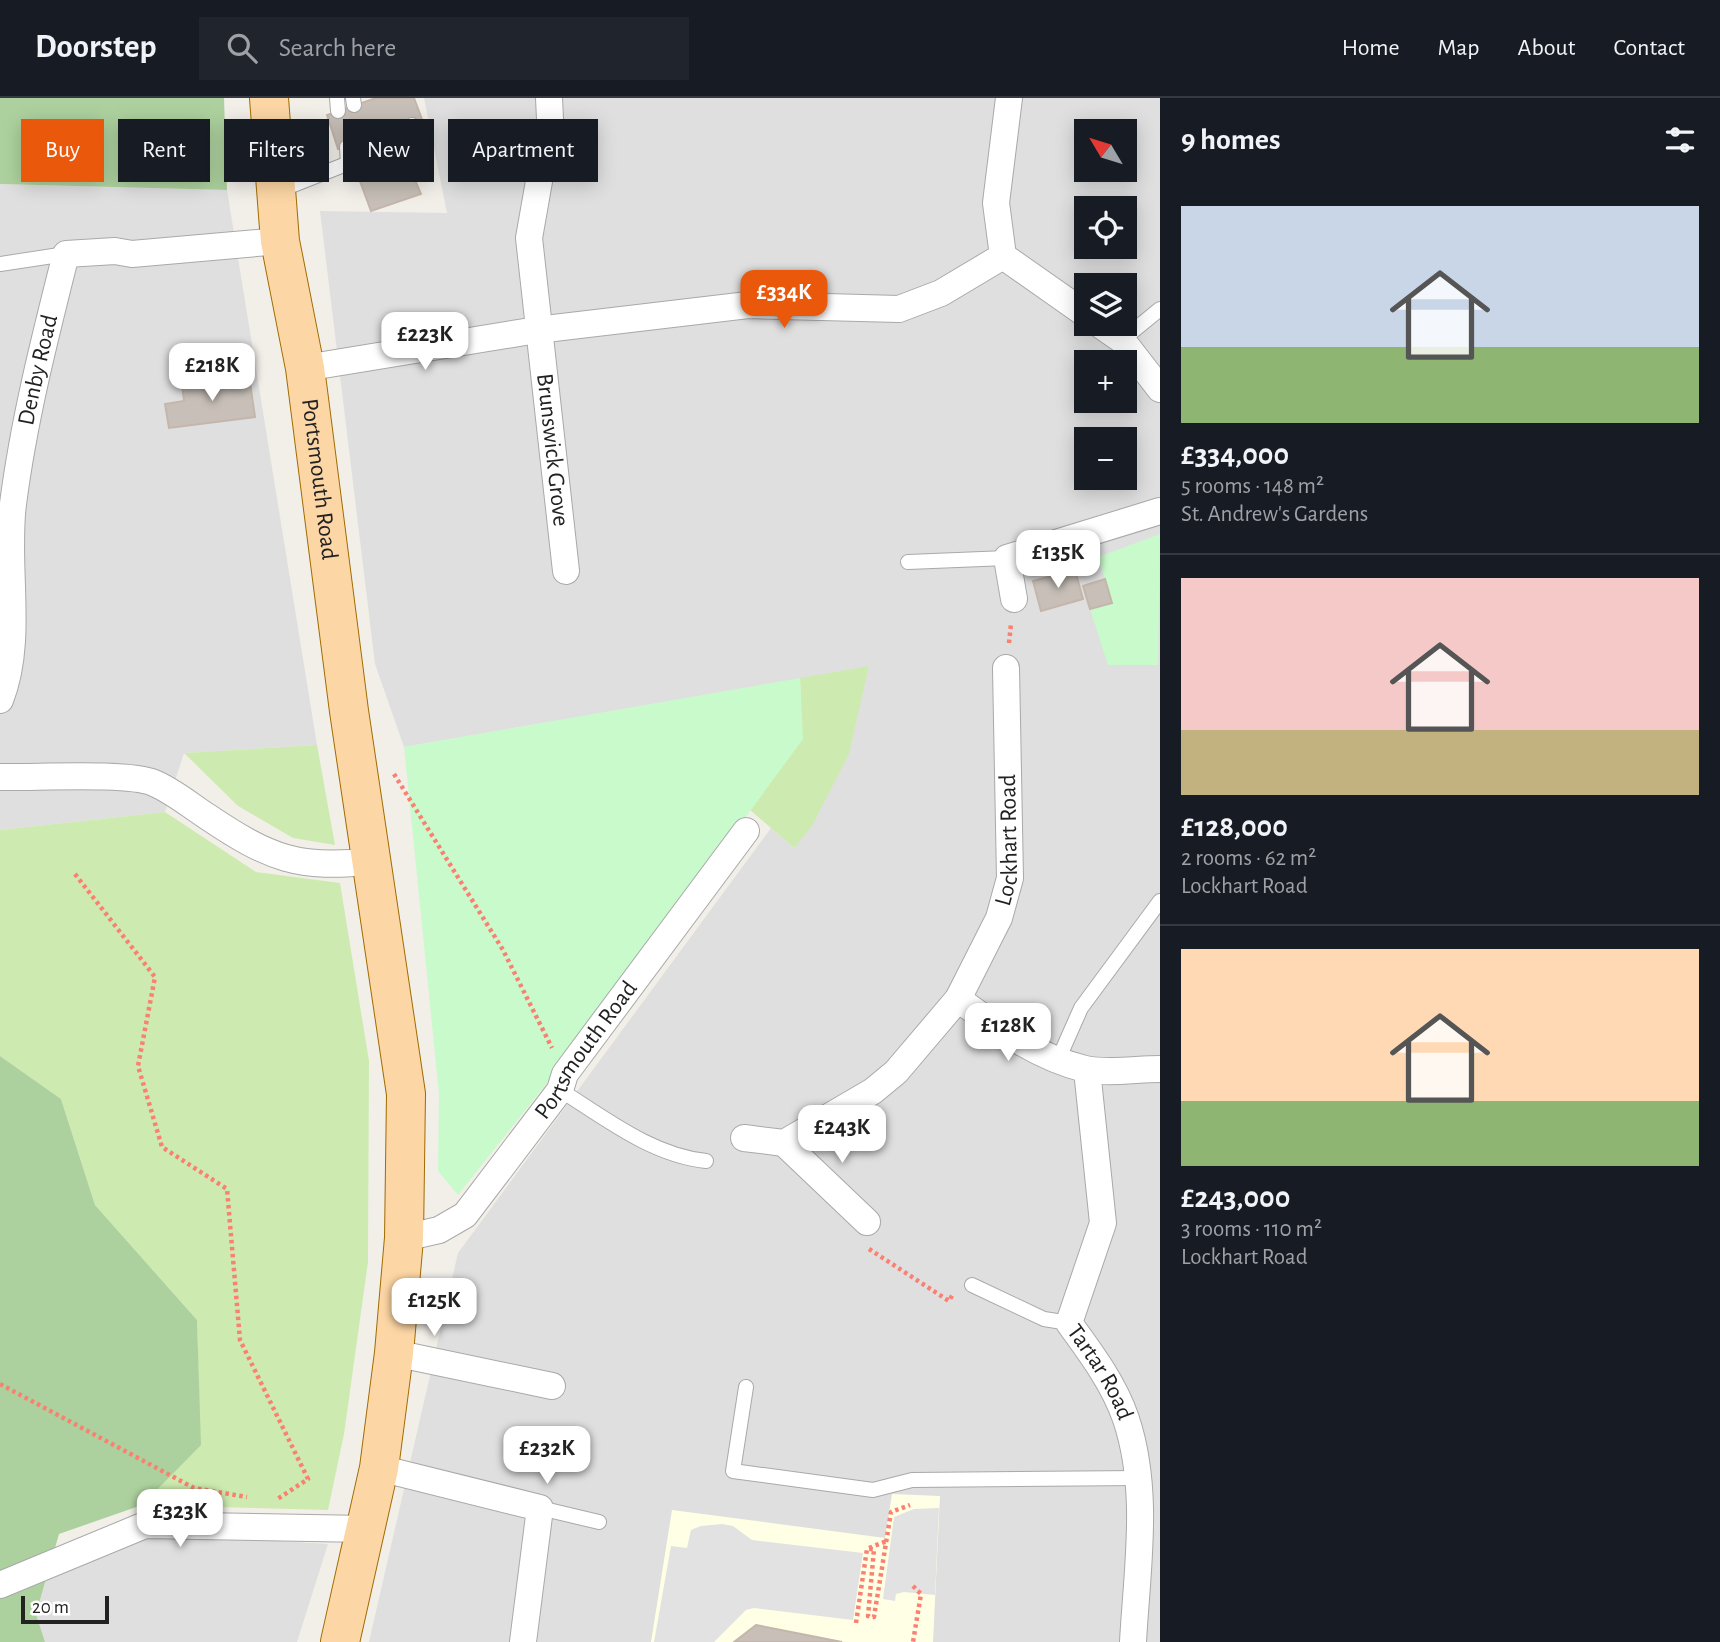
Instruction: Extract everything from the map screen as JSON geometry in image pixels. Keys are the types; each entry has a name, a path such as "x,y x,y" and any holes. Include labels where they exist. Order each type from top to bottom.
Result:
{"main road":[{"name":"Portsmouth Road","path":"269,98 280,241 305,368 359,775 406,1094 404,1238 394,1353 379,1468 341,1642"}],"street":[{"name":"Brunswick Grove","path":"549,98 550,119 529,238 537,330 566,571"},
{"path":"1009,98 996,203 1003,256 1074,306"},
{"path":"66,254 116,251 132,254 280,241"},
{"name":"Denby Road","path":"0,700 7,684 10,644 13,507 37,363 66,254"},
{"path":"305,368 537,330 748,305 899,309 941,293 1003,256"},
{"path":"1116,336 1160,389"},
{"path":"1014,599 1007,558 1160,511"},
{"name":"Lockhart Road","path":"784,1143 873,1091 896,1072 958,999 999,918 1010,878 1006,668"},
{"path":"0,777 139,778 165,788 230,832 272,854 296,862 331,866 372,861"},
{"name":"Portsmouth Road","path":"404,1238 439,1230 465,1215 746,831"},
{"path":"958,999 1028,1048 1058,1060 1087,1070 1160,1069"},
{"name":"Tartar Road","path":"1087,1070 1103,1223 1069,1323 1103,1370 1126,1419 1147,1491 1133,1642"},
{"path":"744,1138 784,1143 867,1222"},
{"path":"394,1353 552,1386"},
{"path":"379,1468 540,1508 523,1642"},
{"path":"0,1585 145,1525 367,1529"}],"lane":[{"path":"276,192 343,166"},
{"path":"0,264 66,254"},
{"path":"1122,340 1160,309"},
{"path":"908,562 1007,558"},
{"path":"1058,1060 1081,1008 1160,901"},
{"path":"562,1082 649,1145 686,1159 706,1161"},
{"path":"972,1285 1045,1319 1069,1323"},
{"path":"746,1387 733,1471 873,1490 912,1480 1147,1491"},
{"path":"540,1508 600,1522"}],"path":[{"path":"1006,668 1014,599"},
{"path":"359,775 392,772 503,950 562,1082"},
{"path":"75,873 155,977 138,1066 162,1147 227,1189 240,1340 308,1479 274,1502"},
{"path":"867,1222 871,1227 860,1239 873,1254 949,1301 961,1277 972,1285"},
{"path":"0,1384 194,1488 261,1499"},
{"path":"867,1549 874,1549 868,1616 874,1617 891,1512 912,1504 912,1480"},
{"path":"867,1549 888,1541"},
{"path":"856,1623 867,1549"},
{"path":"913,1586 921,1594 913,1642"}],"shaded area":[{"path":"424,98 1160,98 1160,1642 369,1642 458,1253 771,828 794,848 869,667 404,747 375,664 320,211 447,213 434,148 434,119 428,119"},
{"path":"0,184 227,190 317,745 184,753 165,812 0,830"},
{"path":"892,1494 940,1496 933,1642 651,1642 672,1510 885,1538"},
{"path":"939,1508 935,1595 904,1592 896,1594 895,1601 883,1599 894,1517 914,1509"},
{"path":"722,1524 733,1526 752,1540 863,1553 853,1620 754,1608 746,1610 714,1642 654,1642 671,1546 687,1548 691,1530"},
{"path":"144,1533 328,1544 297,1642 45,1642 36,1614 46,1580"}],"green space":[{"path":"0,98 224,98 224,182 227,182 227,190 0,184"},
{"path":"1160,534 1158,665 1108,665 1090,609 1112,602 1098,557"},
{"path":"869,666 849,754 812,826 794,848 750,810 802,739 800,678"},
{"path":"800,678 803,739 596,1021 458,1195 438,1171 439,1094 404,747"},
{"path":"317,745 335,845 293,838 238,806 184,753"},
{"path":"165,812 256,872 340,883 369,1061 368,1262 344,1434 328,1510 142,1505 200,1445 197,1320 95,1205 61,1099 0,1056 0,830"},
{"path":"0,1056 61,1099 95,1205 197,1320 201,1445 142,1505 59,1534 36,1614 45,1642 0,1642"}],"building":[{"path":"376,98 414,98 422,119 343,119 343,148 338,149 327,115"},
{"path":"360,182 416,182 421,194 371,211"},
{"path":"249,376 255,417 169,428 165,404 184,401 182,384"},
{"path":"1075,570 1083,599 1041,611 1033,581"},
{"path":"1105,579 1112,603 1090,609 1083,586"},
{"path":"756,1625 842,1642 734,1642"}]}
